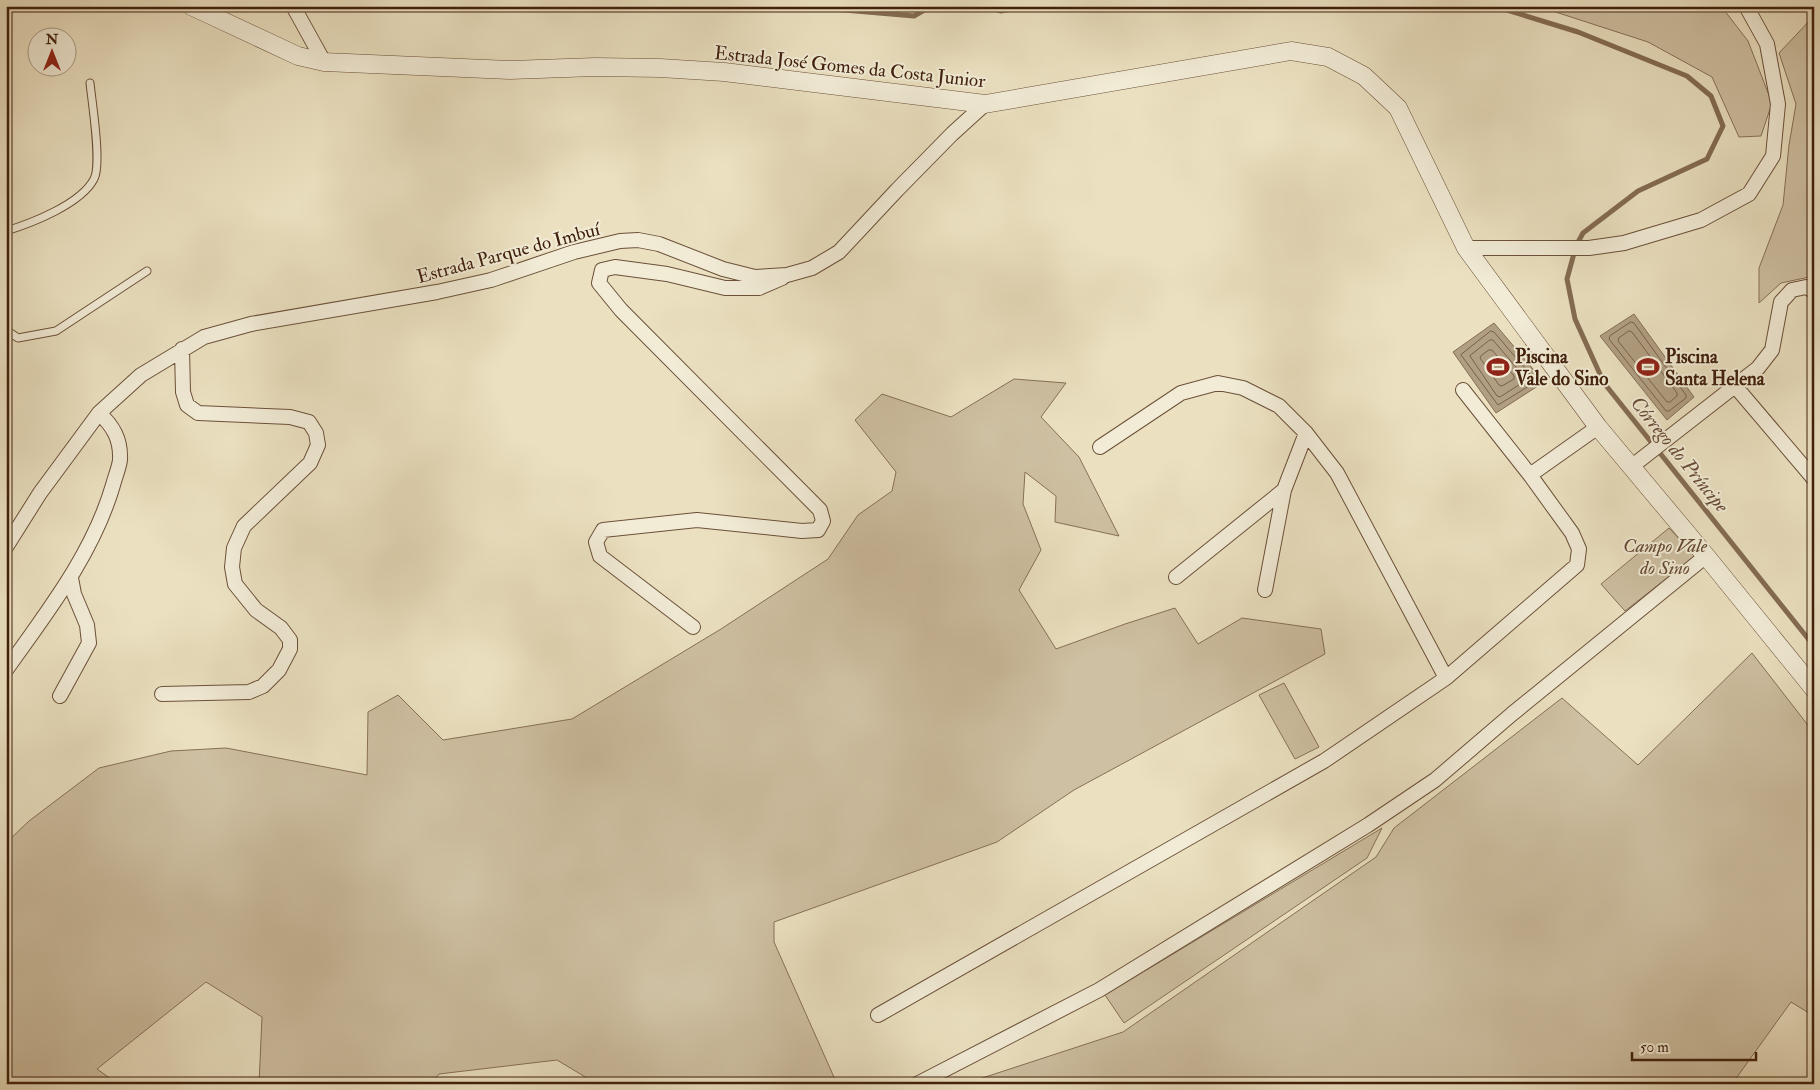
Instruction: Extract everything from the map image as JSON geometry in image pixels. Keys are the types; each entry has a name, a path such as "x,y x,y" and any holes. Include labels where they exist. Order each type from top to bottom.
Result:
{"street":[{"name":"Estrada José Gomes da Costa Junior","path":"191,6 298,56 324,62 510,70 595,67 660,68 724,72 985,104 1291,51 1328,57 1364,76 1398,108 1466,248 1598,427 1814,689"},
{"path":"293,6 324,62"},
{"path":"1466,248 1589,248 1624,242 1701,220 1749,194 1773,156 1778,104 1767,44 1746,6"},
{"name":"Estrada Parque do Imbuí","path":"6,547 40,493 99,413 141,375 204,337 251,324 374,304 491,280 574,252 620,241 638,240 658,244 723,269 755,276 787,275 812,268 839,252 897,190 985,104"},
{"path":"693,627 600,556 596,542 603,530 697,520 802,531 818,530 824,521 820,510 620,310 599,283 602,270 615,267 667,274 725,288 759,288 777,282 787,275"},
{"path":"1631,466 1758,368 1772,350 1781,302 1792,290 1806,287 1814,291"},
{"path":"162,694 249,692 263,686 279,670 290,648 290,640 282,628 256,610 235,584 232,567 234,548 244,526 310,463 318,445 316,432 309,422 290,417 198,413 187,405 183,392 182,350"},
{"path":"1100,447 1181,393 1218,383 1243,388 1279,406 1306,433 1337,473 1446,678"},
{"path":"1735,386 1814,479"},
{"path":"878,1015 1324,761 1446,678 1577,565 1579,549 1572,533 1530,475 1463,390"},
{"path":"6,670 71,578 107,506 120,460 117,438 114,431 111,425 99,413"},
{"path":"1530,475 1598,427"},
{"path":"1265,590 1284,490 1306,433"},
{"path":"1176,577 1284,490"},
{"path":"917,1084 1099,990 1368,825 1434,780 1706,556"},
{"path":"60,696 90,643 88,625 74,594 71,578"}],"lane":[{"path":"6,231 35,222 79,197 95,178 97,154 90,83"},
{"path":"6,330 18,338 56,330 147,271"}],"green space":[{"path":"1537,6 1721,6 1748,41 1772,103 1761,136 1739,137 1712,77 1648,42"},
{"path":"1814,16 1814,276 1781,283 1759,303 1759,268 1783,205 1789,145 1796,104 1779,53"},
{"path":"1014,379 1066,383 1041,417 1079,457 1119,536 1055,522 1056,496 1025,472 1023,504 1041,550 1019,590 1056,649 1175,608 1198,644 1242,618 1321,629 1325,654 1074,790 997,842 774,922 774,942 837,1084 585,1084 587,1078 557,1060 439,1074 431,1084 259,1084 262,1017 206,982 97,1069 118,1084 6,1084 6,843 29,821 99,768 171,751 226,748 367,775 368,712 398,695 443,740 572,719 721,629 828,559 858,515 892,491 896,472 855,420 882,394 951,417"},
{"name":"Campo Vale do Sino","path":"1669,528 1695,556 1625,611 1601,584"},
{"path":"1752,653 1814,733 1814,1016 1791,1002 1732,1084 964,1084 1123,1032 1376,857 1394,828 1562,698 1638,765"},
{"path":"1284,683 1319,747 1295,759 1259,695"},
{"path":"1382,828 1367,858 1124,1023 1105,995"}],"water":[{"name":"Piscina Santa Helena","path":"1634,314 1694,397 1667,420 1600,336"},
{"name":"Piscina Vale do Sino","path":"1494,323 1544,382 1496,413 1453,352"}],"waterway":[{"name":"Córrego do Príncipe","path":"823,6 832,9 914,16 931,6"},
{"name":"Córrego do Príncipe","path":"984,6 1001,11 1030,6"},
{"name":"Córrego do Príncipe","path":"1494,6 1578,32 1687,76 1711,96 1723,126 1707,159 1638,191 1583,233 1576,246 1567,279 1575,319 1604,383 1814,646"}],"place":[{"name":"Piscina Vale do Sino","path":"1498,367"},
{"name":"Piscina Santa Helena","path":"1648,367"}]}
